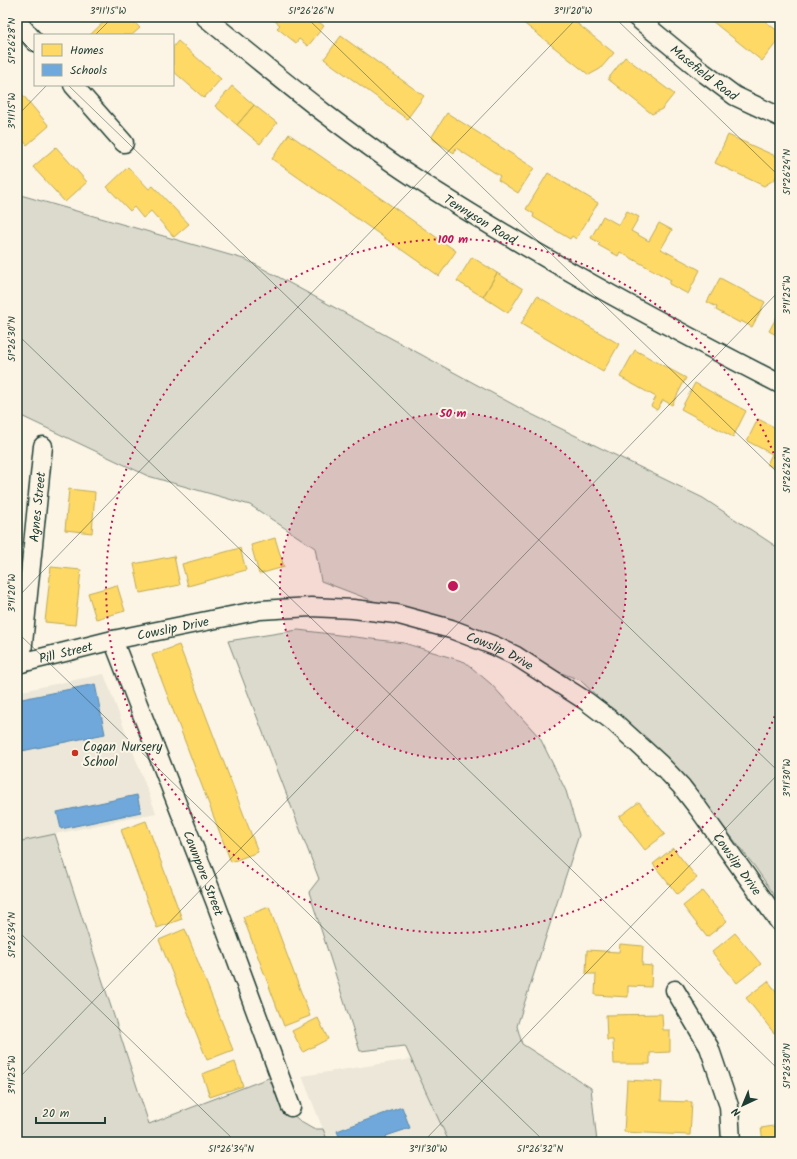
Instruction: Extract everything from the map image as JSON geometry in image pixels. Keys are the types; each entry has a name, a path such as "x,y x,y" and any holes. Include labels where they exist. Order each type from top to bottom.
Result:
{"street":[{"name":"Tennyson Road","path":"205,17 266,68 367,145 412,176 493,227 574,274 780,384"},
{"name":"Masefield Road","path":"636,17 735,96 780,117"},
{"path":"18,19 34,41"},
{"path":"74,86 124,143"},
{"name":"Agnes Street","path":"19,663 43,446"},
{"name":"Cowslip Drive","path":"113,640 240,613 260,610 311,607 353,609 396,614 452,630 495,646 516,656 586,701 615,723 660,764 681,786 698,808 780,923"},
{"name":"Pill Street","path":"19,663 113,640"},
{"name":"Cawnpore Street","path":"113,640 215,901 291,1107"},
{"path":"676,990 709,1047 729,1106 731,1142"}],"shaded area":[{"path":"17,194 247,260 527,412 703,498 780,549 780,903 755,867 692,786 580,680 321,581 315,548 250,505 148,476 17,414"},
{"path":"298,630 404,643 465,662 491,684 540,738 566,791 579,835 517,1026 522,1044 591,1088 597,1142 449,1142 405,1046 360,1051 309,892 319,879 228,641"},
{"name":"Cogan Nursery School","path":"104,674 156,813 17,842 17,692"},
{"path":"55,834 149,1124 271,1077 282,1104 301,1122 313,1129 323,1129 328,1142 17,1142 17,842"},
{"path":"412,1059 449,1142 328,1142 302,1076"}],"building: Homes":[{"path":"109,17 129,17 140,28 133,34 91,34"},
{"path":"270,17 313,17 324,26 308,46 299,39 296,43 277,28 280,25"},
{"path":"516,17 569,17 614,53 600,69 589,75"},
{"path":"707,17 760,17 780,33 780,38 762,61"},
{"path":"341,36 424,96 407,119 324,59"},
{"path":"178,41 221,79 204,98 174,72 174,46"},
{"path":"625,57 674,94 662,109 652,114 608,79"},
{"path":"232,86 254,105 237,125 215,106"},
{"path":"17,88 49,126 27,145 17,133"},
{"path":"254,105 277,123 260,144 237,125"},
{"path":"447,113 534,168 518,193 498,180 500,176 456,148 454,153 431,138"},
{"path":"289,134 456,251 439,276 272,159"},
{"path":"728,135 780,158 780,168 775,179 764,186 715,163"},
{"path":"56,147 87,182 65,202 33,167"},
{"path":"128,167 149,189 153,186 189,224 174,237 151,211 143,218 134,207 130,211 107,187"},
{"path":"548,173 598,203 576,239 572,236 570,239 533,217 534,214 526,209"},
{"path":"627,211 639,217 631,231 649,241 659,223 672,230 661,249 700,270 688,294 669,284 671,280 620,252 618,256 598,245 600,243 591,238 603,216 619,225"},
{"path":"472,257 497,273 483,297 457,281"},
{"path":"497,273 523,289 508,313 483,297"},
{"path":"720,278 765,302 752,327 741,321 740,323 716,310 717,307 707,302"},
{"path":"537,296 619,344 603,372 521,324"},
{"path":"780,311 780,337 769,331"},
{"path":"635,350 686,378 672,405 663,400 657,410 651,406 656,397 620,377"},
{"path":"695,383 746,411 733,437 681,409"},
{"path":"758,419 780,430 780,471 767,464 772,454 747,441"},
{"path":"17,449 19,449 17,483"},
{"path":"69,489 95,492 92,533 65,530"},
{"path":"275,538 284,567 259,574 251,545"},
{"path":"240,548 246,570 188,586 182,564"},
{"path":"174,556 180,585 140,593 134,564"},
{"path":"51,567 81,570 75,625 45,622"},
{"path":"117,585 125,611 96,619 88,593"},
{"path":"179,645 258,852 231,862 152,655"},
{"path":"639,802 665,834 645,850 619,817"},
{"path":"146,821 182,919 157,928 121,830"},
{"path":"673,848 697,878 677,894 653,864"},
{"path":"702,891 727,921 707,937 683,906"},
{"path":"269,907 310,1016 284,1026 243,917"},
{"path":"185,929 233,1050 207,1060 159,940"},
{"path":"735,933 761,964 737,983 712,952"},
{"path":"620,944 643,946 642,965 652,966 651,987 628,986 628,997 595,995 596,974 586,974 587,950 619,952"},
{"path":"768,981 780,996 780,1029 774,1033 746,998"},
{"path":"662,1014 663,1030 670,1030 670,1052 650,1053 650,1064 614,1064 613,1040 607,1040 606,1015"},
{"path":"318,1018 328,1039 303,1052 292,1031"},
{"path":"235,1062 243,1086 210,1097 202,1074"},
{"path":"627,1080 662,1082 661,1101 692,1102 690,1135 624,1132"},
{"path":"780,1125 780,1142 763,1142 761,1128"}],"building: Schools":[{"path":"95,684 105,734 17,752 17,700"},
{"path":"137,795 141,812 61,829 57,812"},
{"path":"402,1107 410,1128 386,1136 388,1142 341,1142 337,1131"}],"place":[{"name":"Cogan Nursery School","path":"75,753"}]}
